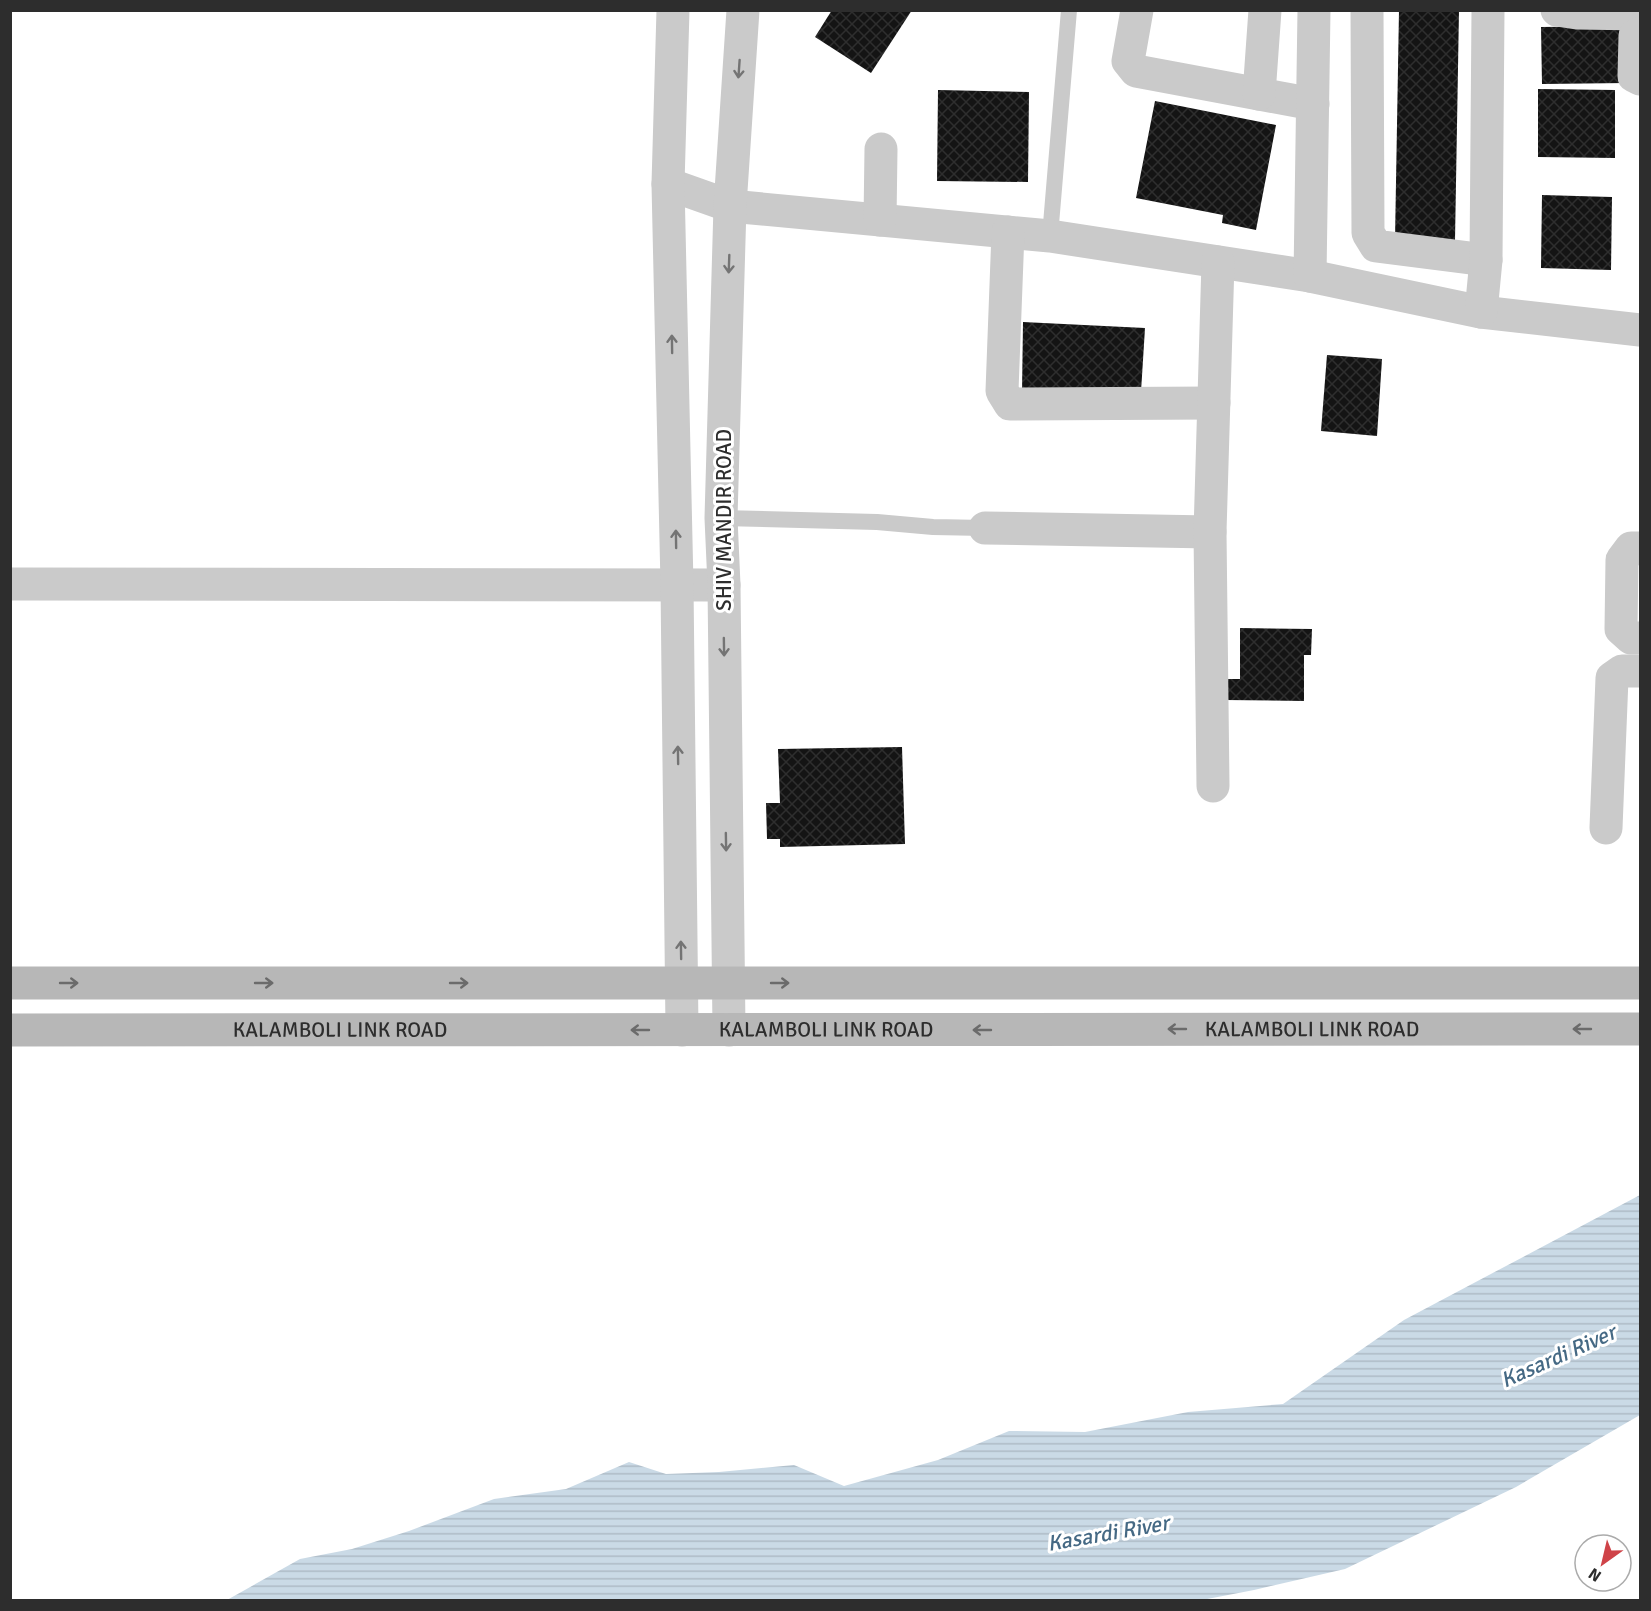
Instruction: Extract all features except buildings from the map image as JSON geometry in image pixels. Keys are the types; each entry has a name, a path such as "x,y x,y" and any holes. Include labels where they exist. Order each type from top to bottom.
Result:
{"main road":[{"path":"10,983 1641,983"},
{"name":"KALAMBOLI LINK ROAD","path":"10,1030 1641,1029"}],"street":[{"path":"673,10 668,184 677,585 682,1029"},
{"name":"SHIV MANDIR ROAD","path":"729,1030 724,585 721,518 730,206 743,10"},
{"path":"1137,10 1128,61 1136,71 1312,104"},
{"path":"1258,94 1265,10"},
{"path":"1310,276 1314,10"},
{"path":"1367,10 1368,233 1376,246 1486,260"},
{"path":"1481,312 1486,260 1488,10"},
{"path":"1557,10 1577,14 1641,14"},
{"path":"1641,33 1635,36 1634,76 1641,79"},
{"path":"880,220 881,149"},
{"path":"668,184 730,206 1050,236 1310,276 1481,312 1641,330"},
{"path":"1008,232 1002,391 1010,404 1214,403"},
{"path":"1213,786 1210,532 1218,261"},
{"path":"985,528 1210,532"},
{"path":"1641,548 1631,548 1622,560 1621,629 1631,638 1641,638"},
{"path":"10,584 724,585"},
{"path":"1606,828 1612,678 1622,671 1641,671"}],"lane":[{"path":"1050,236 1069,10"},
{"path":"721,518 877,522 985,528"}],"water":[{"name":"Kasardi River","path":"1640,1195 1640,1415 1516,1487 1345,1569 1202,1600 227,1600 300,1559 352,1549 409,1531 494,1499 566,1489 629,1462 666,1474 794,1465 844,1486 938,1460 1009,1431 1085,1432 1188,1412 1283,1404 1404,1320"}]}
